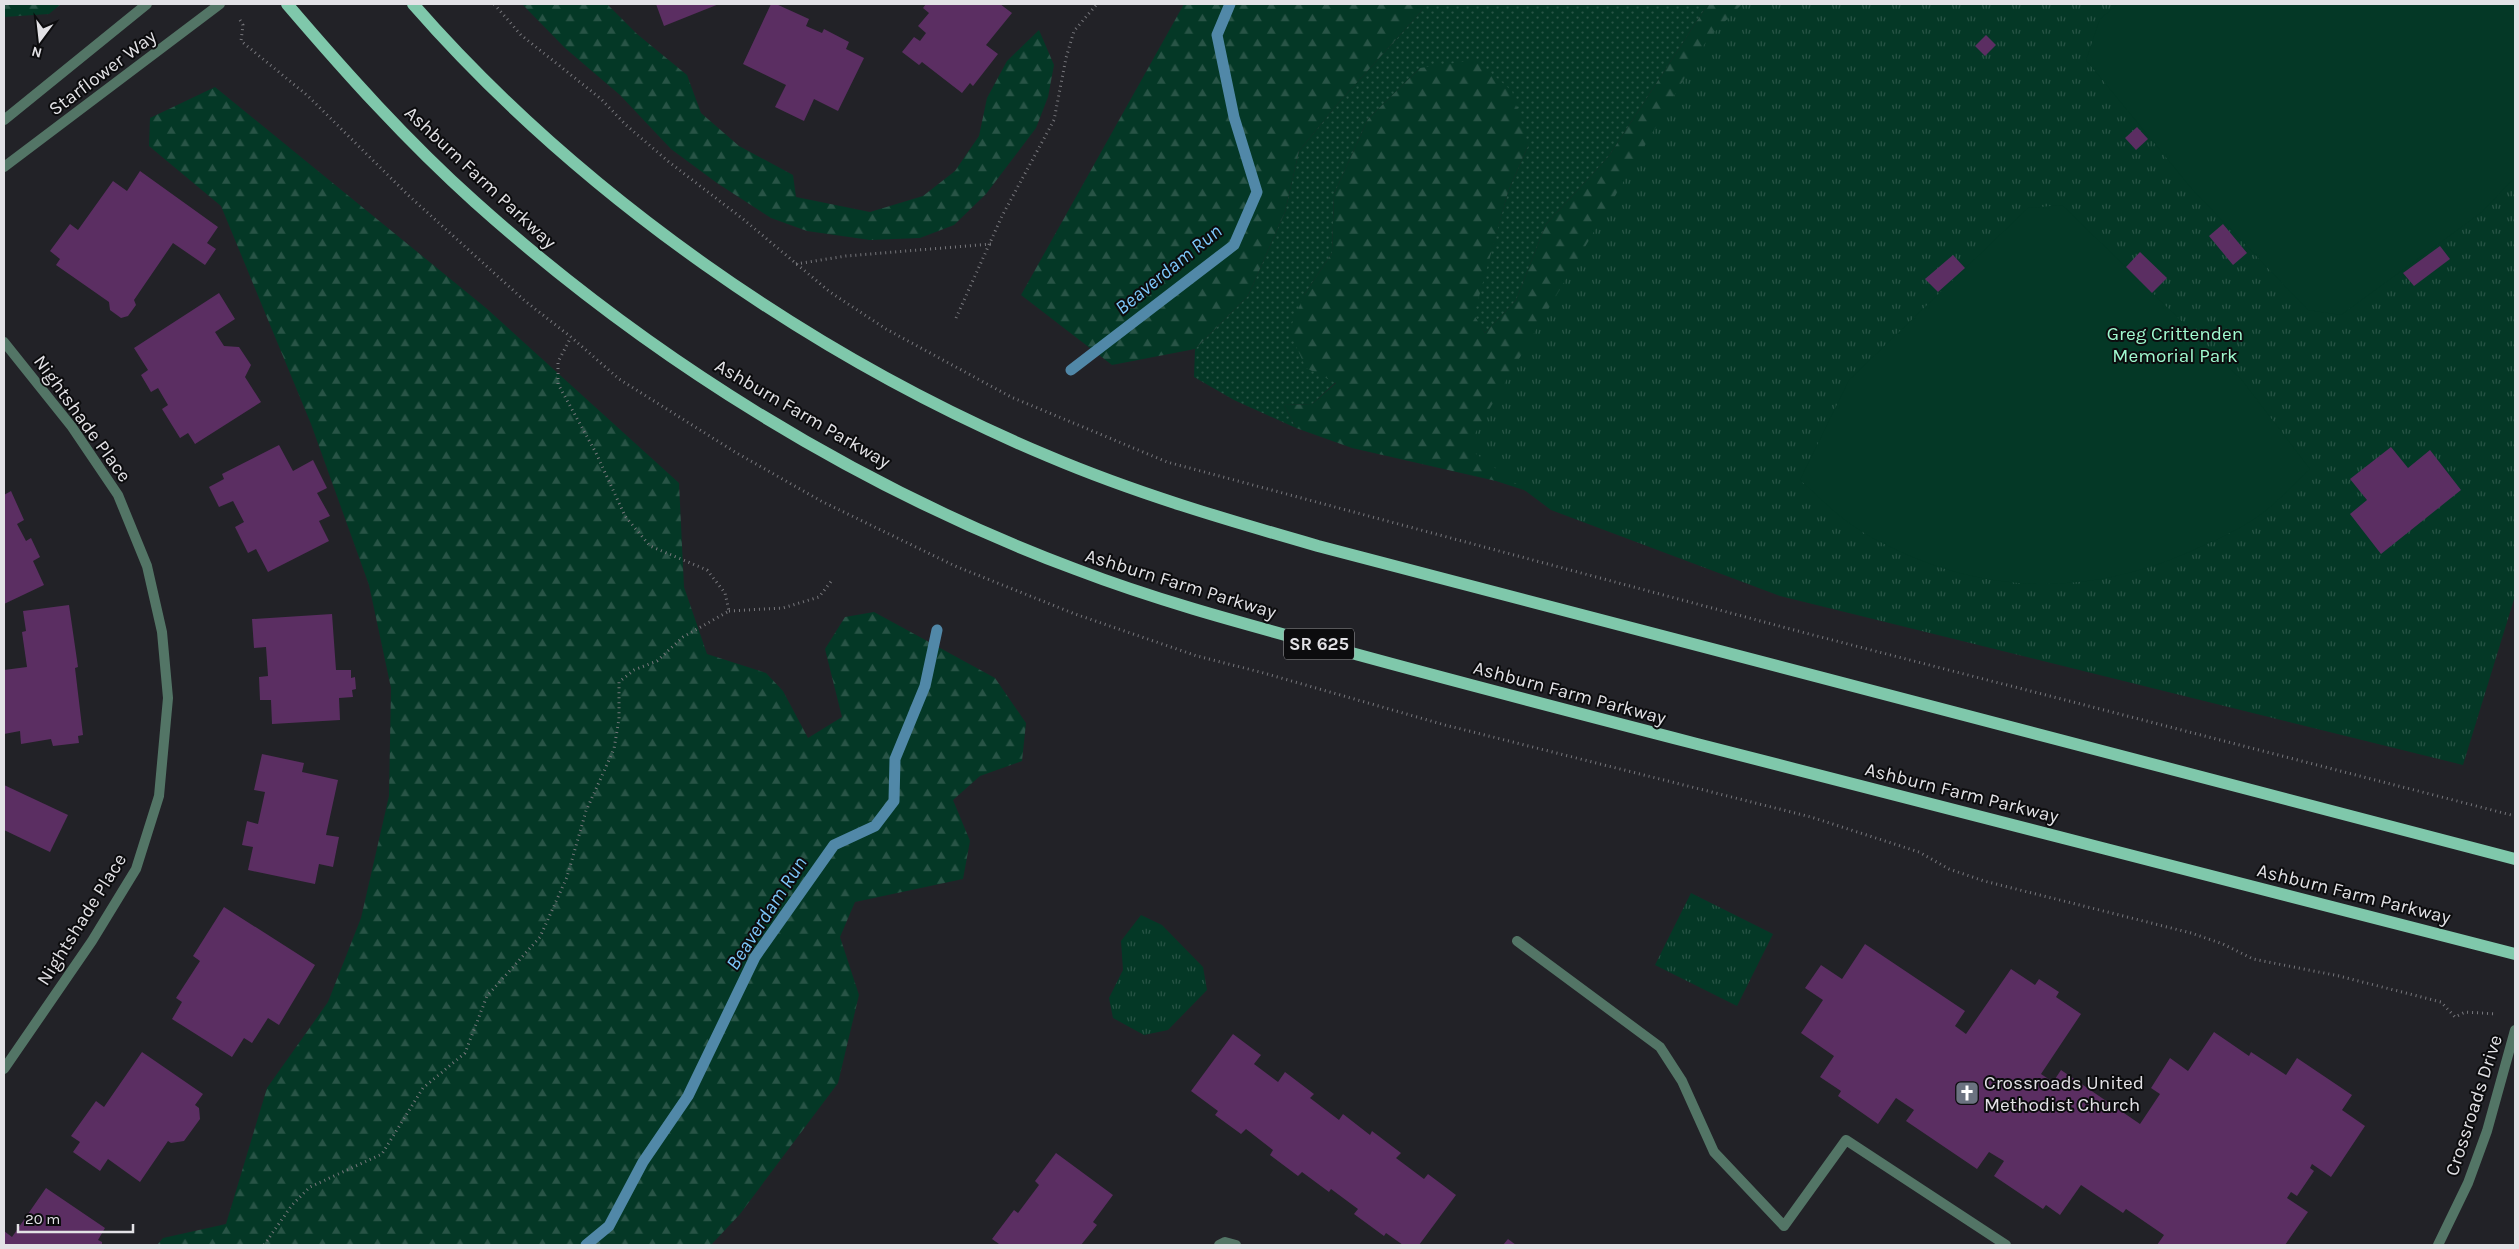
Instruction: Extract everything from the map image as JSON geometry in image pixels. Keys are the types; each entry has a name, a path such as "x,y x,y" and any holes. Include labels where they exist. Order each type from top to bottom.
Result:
{"main road":[{"name":"Ashburn Farm Parkway","path":"286,4 390,120 472,200 548,265 638,332 741,403 842,462 1007,542 1072,568 1192,610 1490,691 2515,954"},
{"path":"413,4 479,73 603,186 723,276 858,362 930,400 1047,456 1200,512 1318,546 2515,859"}],"street":[{"name":"Starflower Way","path":"4,120 147,4"},
{"name":"Starflower Way","path":"4,167 220,4"},
{"name":"Nightshade Place","path":"4,342 72,427 118,495 147,566 162,632 168,698 159,796 136,869 92,941 4,1069"},
{"path":"1517,941 1660,1047 1682,1081 1714,1152 1784,1226 1846,1140 2006,1245"},
{"name":"Crossroads Drive","path":"2438,1245 2468,1183 2487,1130 2515,1030"},
{"path":"1220,1245 1224,1242 1236,1245"}],"path":[{"path":"494,4 521,35 601,99 626,125 669,162 743,219 830,292 886,329 1011,397 1167,462 1799,631 2515,816"},
{"path":"956,318 1002,216 1054,120 1066,58 1074,31 1097,4"},
{"path":"796,265 846,256 991,244"},
{"path":"571,337 558,362 558,384 596,453 625,516 650,546 706,570 725,593 729,611"},
{"path":"264,1245 292,1204 310,1187 382,1154 423,1088 465,1053 487,996 540,937 567,877 586,810 614,749 619,719 619,682 634,670 658,662 683,637 729,611 750,612 783,608 819,596 833,579"}],"green space":[{"path":"4,4 61,4 49,14 4,17"},
{"path":"522,4 607,4 637,34 687,75 701,113 739,146 793,175 796,197 870,212 923,196 955,171 979,136 987,98 1007,61 1039,30 1054,65 1048,97 1036,128 986,194 954,225 920,238 870,240 807,231 771,218 717,183 671,149 620,95 565,48"},
{"path":"1184,4 1425,4 1420,13 1341,100 1299,151 1285,212 1248,296 1195,349 1112,365 1021,295"},
{"path":"1425,4 1708,4 1609,156 1546,224 1516,300 1485,333 1473,315 1508,192 1528,146 1420,68 1368,119 1334,194 1332,253 1304,295 1336,382 1312,404 1284,405 1296,428 1234,400 1194,377 1195,349 1248,296 1285,212 1299,151 1341,100 1420,13"},
{"path":"1708,4 1887,4 1594,513 1496,481 1352,448 1296,428 1284,405 1312,404 1336,383 1306,368 1289,331 1304,295 1332,253 1334,194 1368,119 1420,68 1476,60 1512,91 1528,146 1508,192 1474,315 1485,333 1516,300 1546,224 1609,156"},
{"name":"Greg Crittenden Memorial Park","path":"1742,4 2515,4 2515,596 2463,765 1780,596 1551,510 1467,447 1707,40"},
{"path":"2118,4 2515,4 2515,177 2482,212 2341,315 2308,310 2192,189 2086,60 2100,19"},
{"path":"215,87 486,308 679,483 684,587 707,654 766,673 783,691 808,738 842,717 825,649 845,617 874,612 995,678 1026,723 1022,761 980,776 953,800 970,841 963,879 855,902 840,937 859,995 838,1083 740,1214 711,1245 157,1245 163,1238 226,1224 267,1088 328,1002 361,918 389,796 391,688 369,585 311,424 221,206 149,146 150,118"},
{"path":"2062,205 2241,379 2310,469 2264,512 2229,534 2165,562 2130,573 2094,580 2058,584 2022,583 1987,579 1951,571 1888,546 1853,526 1800,480 1849,380 2028,208"},
{"path":"1691,893 1773,934 1737,1006 1655,965"},
{"path":"1141,915 1162,925 1203,967 1207,990 1168,1030 1144,1035 1113,1018 1109,998 1123,970 1121,941"}],"building":[{"path":"656,4 719,4 664,26"},
{"path":"771,4 776,4 809,19 806,26 822,33 824,29 849,42 846,49 864,58 838,111 814,99 804,121 775,107 786,85 743,64"},
{"path":"926,4 1000,4 1012,13 986,45 998,54 973,86 970,83 962,93 922,62 919,65 902,52 914,37 920,41 926,33 918,26 929,13 923,8"},
{"path":"1986,35 1996,45 1985,56 1975,46"},
{"path":"2137,127 2148,139 2136,150 2125,138"},
{"path":"140,171 218,227 207,243 216,249 205,265 173,243 134,300 136,305 128,316 121,318 110,310 109,302 56,265 60,259 50,251 70,224 78,230 113,181 127,191"},
{"path":"2223,224 2247,253 2233,265 2209,236"},
{"path":"2440,246 2450,259 2414,286 2403,273"},
{"path":"2140,252 2167,278 2152,293 2126,267"},
{"path":"1953,255 1965,268 1938,292 1925,279"},
{"path":"219,293 235,319 215,332 224,346 239,347 251,365 245,377 261,402 195,444 188,433 180,438 162,409 168,405 158,388 151,392 141,375 148,370 134,348"},
{"path":"279,445 293,471 313,460 327,488 317,493 330,516 319,521 329,541 268,572 256,549 248,553 235,527 244,522 233,501 219,507 209,487 224,479 222,474"},
{"path":"2391,447 2408,468 2430,450 2461,490 2381,554 2350,514 2367,500 2350,479"},
{"path":"11,491 24,520 17,524 26,541 31,538 40,557 33,561 44,585 4,604 4,495"},
{"path":"69,605 78,667 75,668 83,735 78,736 79,743 53,746 51,739 21,744 20,731 4,734 4,670 27,667 22,632 26,631 23,611"},
{"path":"332,614 336,670 351,670 351,678 355,677 356,689 352,690 353,697 339,698 340,720 272,724 271,700 260,700 259,677 268,676 266,647 254,648 252,619"},
{"path":"262,754 304,763 302,772 338,780 326,835 339,837 333,867 319,864 315,884 248,870 253,847 242,845 247,821 258,824 265,792 254,790"},
{"path":"4,785 68,815 50,852 4,830"},
{"path":"224,907 315,965 279,1025 268,1018 252,1043 244,1038 232,1057 172,1019 182,1002 176,998 200,961 193,956"},
{"name":"Crossroads United Methodist Church","path":"1865,944 1965,1011 1955,1026 1966,1034 2011,969 2035,985 2039,979 2059,992 2056,997 2081,1014 2041,1074 2053,1082 2061,1070 2140,1124 2160,1094 2151,1088 2170,1058 2188,1071 2214,1032 2249,1056 2251,1052 2286,1075 2297,1058 2352,1095 2342,1110 2365,1126 2331,1177 2312,1164 2310,1168 2314,1171 2297,1196 2291,1192 2287,1198 2308,1212 2285,1245 2157,1245 2164,1235 2126,1209 2123,1213 2081,1185 2060,1215 2046,1205 2043,1209 1994,1176 2004,1161 1989,1152 1977,1169 1906,1121 1914,1110 1896,1098 1878,1124 1838,1096 1841,1091 1820,1077 1834,1056 1801,1033 1823,1000 1805,988 1821,965 1842,979"},
{"path":"1233,1034 1261,1055 1254,1064 1278,1082 1285,1072 1314,1094 1310,1098 1339,1120 1343,1114 1370,1135 1372,1131 1401,1153 1396,1158 1424,1179 1428,1174 1456,1195 1419,1245 1403,1245 1386,1233 1384,1236 1354,1214 1358,1209 1331,1189 1329,1192 1302,1172 1298,1176 1270,1155 1273,1150 1246,1129 1241,1134 1215,1115 1218,1111 1191,1091"},
{"path":"142,1052 203,1094 195,1105 199,1108 200,1119 184,1141 171,1143 168,1141 140,1182 108,1159 100,1171 73,1152 80,1142 71,1136 96,1101 104,1107"},
{"path":"1056,1153 1113,1195 1093,1222 1097,1225 1081,1245 998,1245 992,1239 1014,1210 1018,1213 1039,1185 1035,1181"},
{"path":"46,1188 105,1228 98,1240 102,1242 102,1245 4,1245 4,1231 12,1237"},
{"path":"1508,1239 1516,1245 1503,1245"}],"waterway":[{"name":"Beaverdam Run","path":"1071,370 1234,245 1257,192 1234,117 1217,35 1230,4"},
{"name":"Beaverdam Run","path":"586,1245 609,1226 643,1162 688,1096 755,957 834,845 875,826 894,801 895,759 925,686 937,630"}],"place":[{"name":"Crossroads United Methodist Church","path":"1967,1093"}]}
